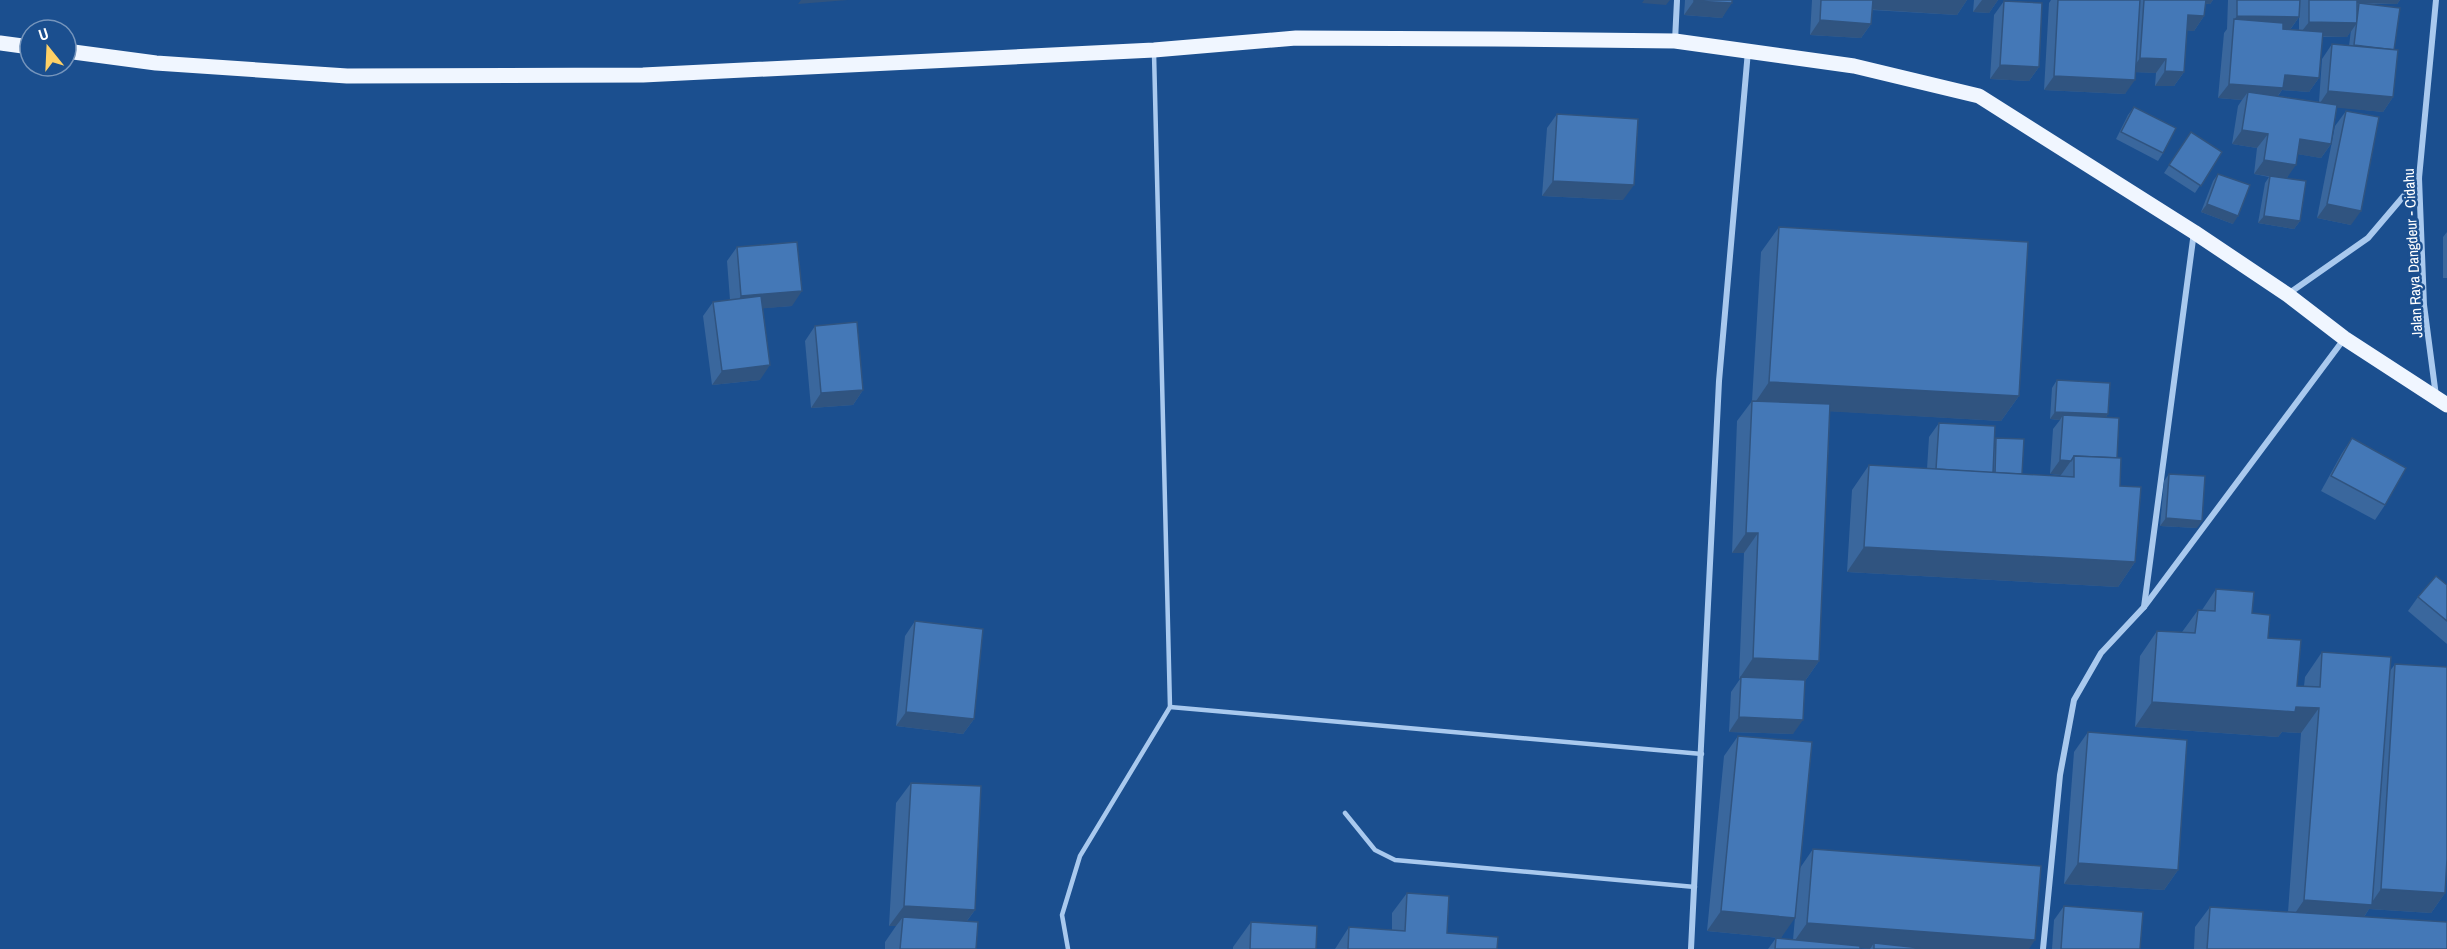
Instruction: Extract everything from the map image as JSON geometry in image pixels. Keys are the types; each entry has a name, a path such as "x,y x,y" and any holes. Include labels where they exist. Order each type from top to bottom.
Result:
{"main road":[{"path":"78,53 156,63 358,76 643,75 1154,50 1296,38 1675,42 1854,66 1979,96 2194,232 2288,295 2344,338 2441,401"},
{"path":"0,43 18,45"}],"street":[{"path":"1675,42 1677,0"},
{"name":"Jalan Raya Dangdeur - Cidahu","path":"2436,0 2419,178 2424,305 2441,401"},
{"path":"1691,949 1719,381 1748,51"},
{"path":"2288,295 2368,238 2419,178"},
{"path":"2144,608 2194,232"},
{"path":"2043,949 2060,775 2074,700 2101,653 2144,608 2344,338"}],"lane":[{"path":"1068,949 1062,915 1080,856 1170,707 1154,50"},
{"path":"1170,707 1702,754"},
{"path":"1346,813 1374,850 1395,860 1695,887"}],"building":[{"path":"1732,0 1732,3 1694,1"},
{"path":"1821,0 1873,0 1871,24 1820,20"},
{"path":"2058,0 2140,0 2135,80 2054,76"},
{"path":"2144,0 2206,0 2204,16 2188,15 2184,72 2165,71 2166,59 2140,58"},
{"path":"2237,0 2300,0 2299,17 2237,16"},
{"path":"2309,0 2357,0 2357,23 2309,22"},
{"path":"2004,1 2042,3 2039,67 2000,65"},
{"path":"2359,3 2400,8 2394,50 2354,45"},
{"path":"2234,19 2283,23 2283,29 2323,32 2319,78 2285,75 2283,88 2229,84"},
{"path":"2332,44 2398,50 2393,97 2328,91"},
{"path":"2248,92 2337,105 2331,144 2300,139 2296,165 2264,160 2268,134 2242,130"},
{"path":"2134,107 2176,128 2163,153 2121,132"},
{"path":"2346,111 2379,117 2361,211 2327,204"},
{"path":"1557,114 1638,119 1634,185 1553,181"},
{"path":"2191,132 2222,152 2201,186 2169,165"},
{"path":"2218,174 2250,185 2238,216 2207,204"},
{"path":"2270,176 2306,181 2300,221 2264,216"},
{"path":"1779,227 2028,242 2019,396 1769,382"},
{"path":"797,242 802,291 741,296 737,247"},
{"path":"761,296 770,365 722,371 713,302"},
{"path":"857,322 863,390 821,393 815,326"},
{"path":"2057,380 2110,383 2108,414 2055,412"},
{"path":"1752,401 1830,404 1819,661 1753,658 1758,533 1746,533"},
{"path":"2063,415 2119,418 2117,458 2074,456 2071,461 2060,460"},
{"path":"1939,423 1995,426 1993,473 1936,469"},
{"path":"1996,438 2024,439 2022,474 1995,473"},
{"path":"2352,438 2406,468 2385,505 2331,476"},
{"path":"2074,456 2121,458 2120,486 2141,487 2135,562 1864,547 1869,465 2074,477"},
{"path":"2169,474 2205,476 2202,521 2166,518"},
{"path":"2436,576 2447,585 2447,621 2418,597"},
{"path":"2216,589 2254,592 2252,613 2270,615 2268,638 2301,640 2297,686 2320,687 2322,652 2391,657 2372,905 2304,900 2319,708 2296,707 2295,712 2152,702 2157,631 2195,633 2198,610 2215,611"},
{"path":"915,621 983,629 974,719 906,712"},
{"path":"2395,664 2447,667 2445,893 2381,889"},
{"path":"1741,677 1805,680 1803,720 1739,717"},
{"path":"2088,732 2187,740 2178,870 2078,863"},
{"path":"1738,736 1812,742 1795,918 1721,911"},
{"path":"911,783 981,786 975,910 904,906"},
{"path":"1813,849 2041,866 2035,940 1807,923"},
{"path":"1407,893 1449,896 1447,933 1498,937 1497,949 1348,949 1349,927 1405,931"},
{"path":"2064,906 2143,912 2140,949 2061,949"},
{"path":"2210,907 2447,922 2447,949 2207,949"},
{"path":"903,917 978,922 976,949 900,949"},
{"path":"1251,922 1317,926 1316,949 1250,949"},
{"path":"1776,938 1860,946 1860,949 1775,949"},
{"path":"1874,943 1920,948 1920,949 1874,949"}]}
